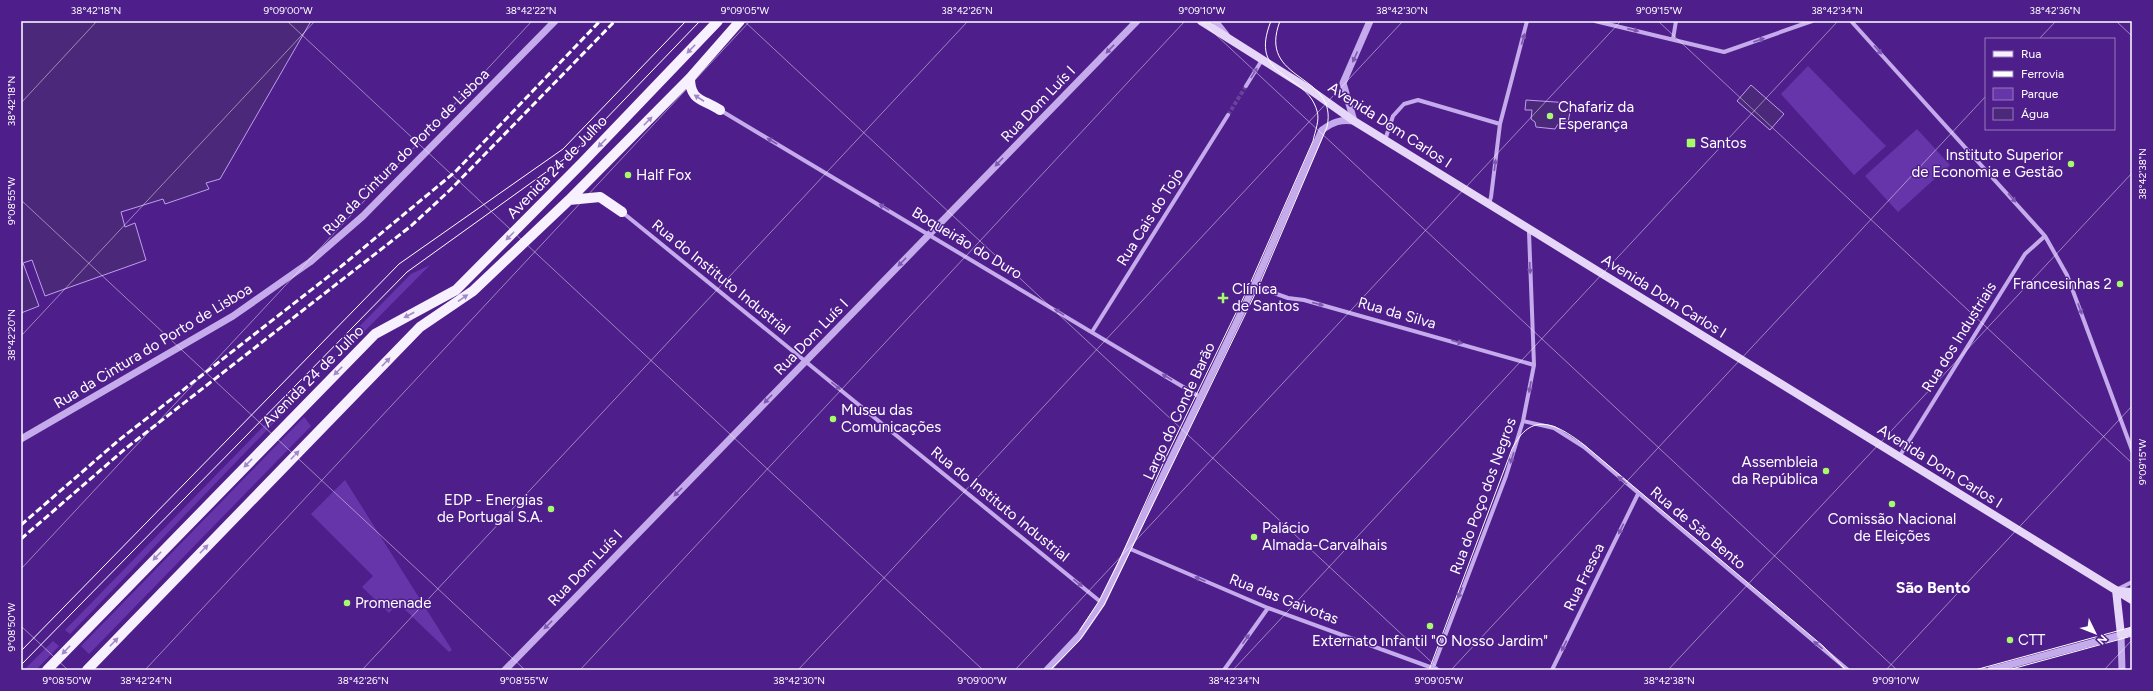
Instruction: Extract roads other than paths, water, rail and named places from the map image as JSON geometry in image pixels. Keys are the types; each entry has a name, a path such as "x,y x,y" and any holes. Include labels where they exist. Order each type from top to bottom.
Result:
{"main road":[{"name":"Avenida 24 de Julho","path":"49,669 375,334 456,290 582,163 718,21"},
{"name":"Avenida 24 de Julho","path":"87,670 420,328 473,291 569,200 690,78 740,21"},
{"name":"Avenida Dom Carlos I","path":"1201,21 1309,89 1354,121 2132,600"},
{"path":"690,78 690,90 696,97 720,110"},
{"path":"569,200 600,197 622,212"},
{"path":"2116,590 2121,635 2132,632"},
{"name":"Avenida Dom Carlos I","path":"2116,590 2132,592"}],"street":[{"name":"Rua da Cintura do Porto de Lisboa","path":"21,439 233,316 310,262 363,216 555,21"},
{"name":"Rua Dom Luís I","path":"505,670 1137,21"},
{"path":"1216,21 1227,37"},
{"path":"1354,121 1343,82 1370,21"},
{"path":"1489,204 1500,124 1527,21"},
{"path":"1595,21 1724,52 1812,21"},
{"path":"1673,39 1676,21"},
{"path":"1851,21 2045,236 2058,255 2067,275 2132,450"},
{"path":"1246,86 1262,60"},
{"path":"1385,140 1393,116 1404,104 1418,100 1500,124"},
{"name":"Boqueirão do Duro","path":"720,110 1200,397"},
{"name":"Rua Cais do Tojo","path":"1092,332 1228,115"},
{"name":"Largo do Conde Barão","path":"1047,670 1080,636 1102,603 1254,286 1322,130 1332,123 1344,119 1354,121"},
{"name":"Rua do Instituto Industrial","path":"622,212 1102,603"},
{"name":"Rua do Poço dos Negros","path":"1432,669 1506,476 1523,421 1534,365 1530,230"},
{"name":"Rua dos Industriais","path":"1899,457 2025,254 2045,236"},
{"name":"Rua da Silva","path":"1254,286 1288,298 1311,302 1534,365"},
{"name":"Rua de São Bento","path":"1523,421 1542,424 1567,434 1848,670"},
{"name":"Rua Fresca","path":"1552,670 1638,494"},
{"name":"Rua das Gaivotas","path":"1128,548 1268,608 1438,670"},
{"path":"2116,590 2132,582"},
{"path":"1224,670 1268,608"},
{"path":"1991,670 2121,635 2122,670"}],"water":[{"path":"21,21 311,21 220,179 206,183 209,189 165,204 163,199 121,212 125,227 135,223 146,260 45,296 32,260 23,263 39,306 21,313"},
{"path":"1751,85 1784,114 1770,130 1737,101"},
{"name":"Chafariz da Esperança","path":"1526,100 1570,103 1568,122 1560,121 1555,129 1536,127 1535,122 1531,119 1532,110 1525,110"}],"tunnel":[{"path":"1228,115 1246,86"}],"tram line":[{"path":"21,651 399,264 563,149 686,21"},
{"path":"21,665 407,272 574,152 700,21"},
{"path":"1080,630 1099,601 1119,561 1167,455 1250,284 1313,141 1318,122 1318,114 1311,98 1302,88 1272,65 1267,54 1266,40 1271,21"},
{"path":"1050,670 1079,641 1104,605 1258,288 1327,127 1327,109 1321,96 1287,67 1279,56 1276,41 1280,21"},
{"path":"1429,670 1512,449 1519,437 1527,429 1535,425 1544,424 1553,426 1563,431 1583,444 1823,646 1846,670"},
{"path":"1975,670 2132,627"},
{"path":"2008,670 2132,636"}],"railway":[{"path":"21,525 119,440 338,269 455,172 600,21"},
{"path":"21,539 125,449 411,226 450,190 615,21"}],"place":[{"name":"Chafariz da Esperança","path":"1550,116"},
{"name":"Santos","path":"1691,143"},
{"name":"Instituto Superior de Economia e Gestão","path":"2071,164"},
{"name":"Half Fox","path":"628,175"},
{"name":"Francesinhas 2","path":"2120,284"},
{"name":"Clínica de Santos","path":"1223,298"},
{"name":"Museu das Comunicações","path":"833,419"},
{"name":"Assembleia da República","path":"1826,471"},
{"name":"Comissão Nacional de Eleições","path":"1892,504"},
{"name":"EDP - Energias de Portugal S.A.","path":"551,509"},
{"name":"Palácio Almada-Carvalhais","path":"1254,537"},
{"name":"Promenade","path":"347,603"},
{"name":"Externato Infantil \"O Nosso Jardim\"","path":"1430,626"},
{"name":"CTT","path":"2010,640"}],"district":[{"name":"São Bento","path":"1933,587"}]}
